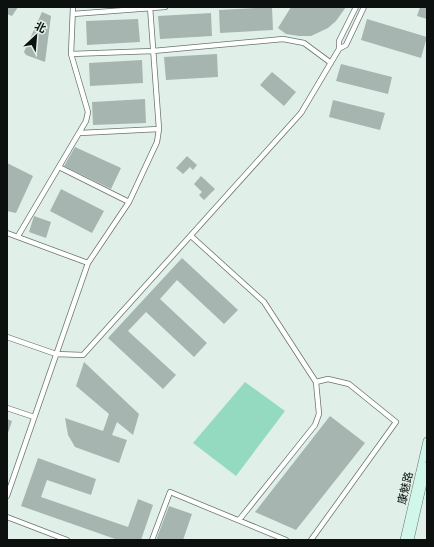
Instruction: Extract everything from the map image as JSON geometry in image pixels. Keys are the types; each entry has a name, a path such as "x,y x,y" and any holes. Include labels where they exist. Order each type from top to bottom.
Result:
{"main road":[{"name":"康魅路","path":"404,540 427,441"},
{"name":"康魅路","path":"410,540 427,466"}],"street":[{"path":"18,236 86,121 88,112 71,54 73,7"},
{"path":"73,14 165,7"},
{"path":"7,337 56,354 83,355 301,113 339,49 339,41 356,7"},
{"path":"339,49 346,45 364,7"},
{"path":"7,496 88,263 129,202 157,142 159,129 150,8"},
{"path":"71,54 153,51 283,40 304,43 331,63"},
{"path":"80,133 159,129"},
{"path":"59,167 129,202"},
{"path":"7,232 88,263"},
{"path":"191,236 264,302 316,382 318,414 314,425 239,520"},
{"path":"311,540 396,422 349,384 328,379 316,382"},
{"path":"7,408 34,418"},
{"path":"152,540 170,492 286,540"},
{"path":"7,517 67,540"}],"green space":[{"path":"245,382 285,411 236,476 193,443"}],"building":[{"path":"7,7 18,7 12,16 7,14"},
{"path":"272,7 273,30 220,33 219,10"},
{"path":"291,7 346,7 336,21 328,28 311,36 299,36 286,34 278,28"},
{"path":"420,7 427,7 427,19 417,16"},
{"path":"42,12 51,16 45,62 26,55 24,52"},
{"path":"211,13 212,36 160,39 158,16"},
{"path":"138,19 140,42 87,45 86,21"},
{"path":"367,19 427,37 421,58 361,40"},
{"path":"217,54 218,77 166,80 164,57"},
{"path":"142,60 143,83 90,86 89,63"},
{"path":"341,64 392,77 388,94 336,81"},
{"path":"272,72 296,92 284,106 260,85"},
{"path":"145,99 146,123 93,125 92,102"},
{"path":"333,100 385,113 380,130 329,117"},
{"path":"75,147 121,168 111,189 64,166"},
{"path":"187,156 197,165 193,170 190,167 183,174 176,168"},
{"path":"7,163 33,176 16,213 7,211"},
{"path":"201,176 215,189 204,200 199,195 202,192 194,184"},
{"path":"61,189 104,211 92,233 50,211"},
{"path":"34,216 51,222 46,238 29,232"},
{"path":"182,258 238,310 224,324 177,280 160,299 207,343 194,357 146,312 128,331 176,375 163,389 108,338"},
{"path":"84,362 139,414 133,435 117,422 112,435 127,440 119,463 75,447 68,435 65,418 103,431 109,414 76,386"},
{"path":"330,416 365,443 296,530 255,512"},
{"path":"7,419 12,421 8,433 7,433"},
{"path":"38,458 96,479 91,495 47,480 41,497 128,527 138,499 153,505 141,540 118,540 21,506"},
{"path":"169,506 192,514 183,540 156,540"}]}
